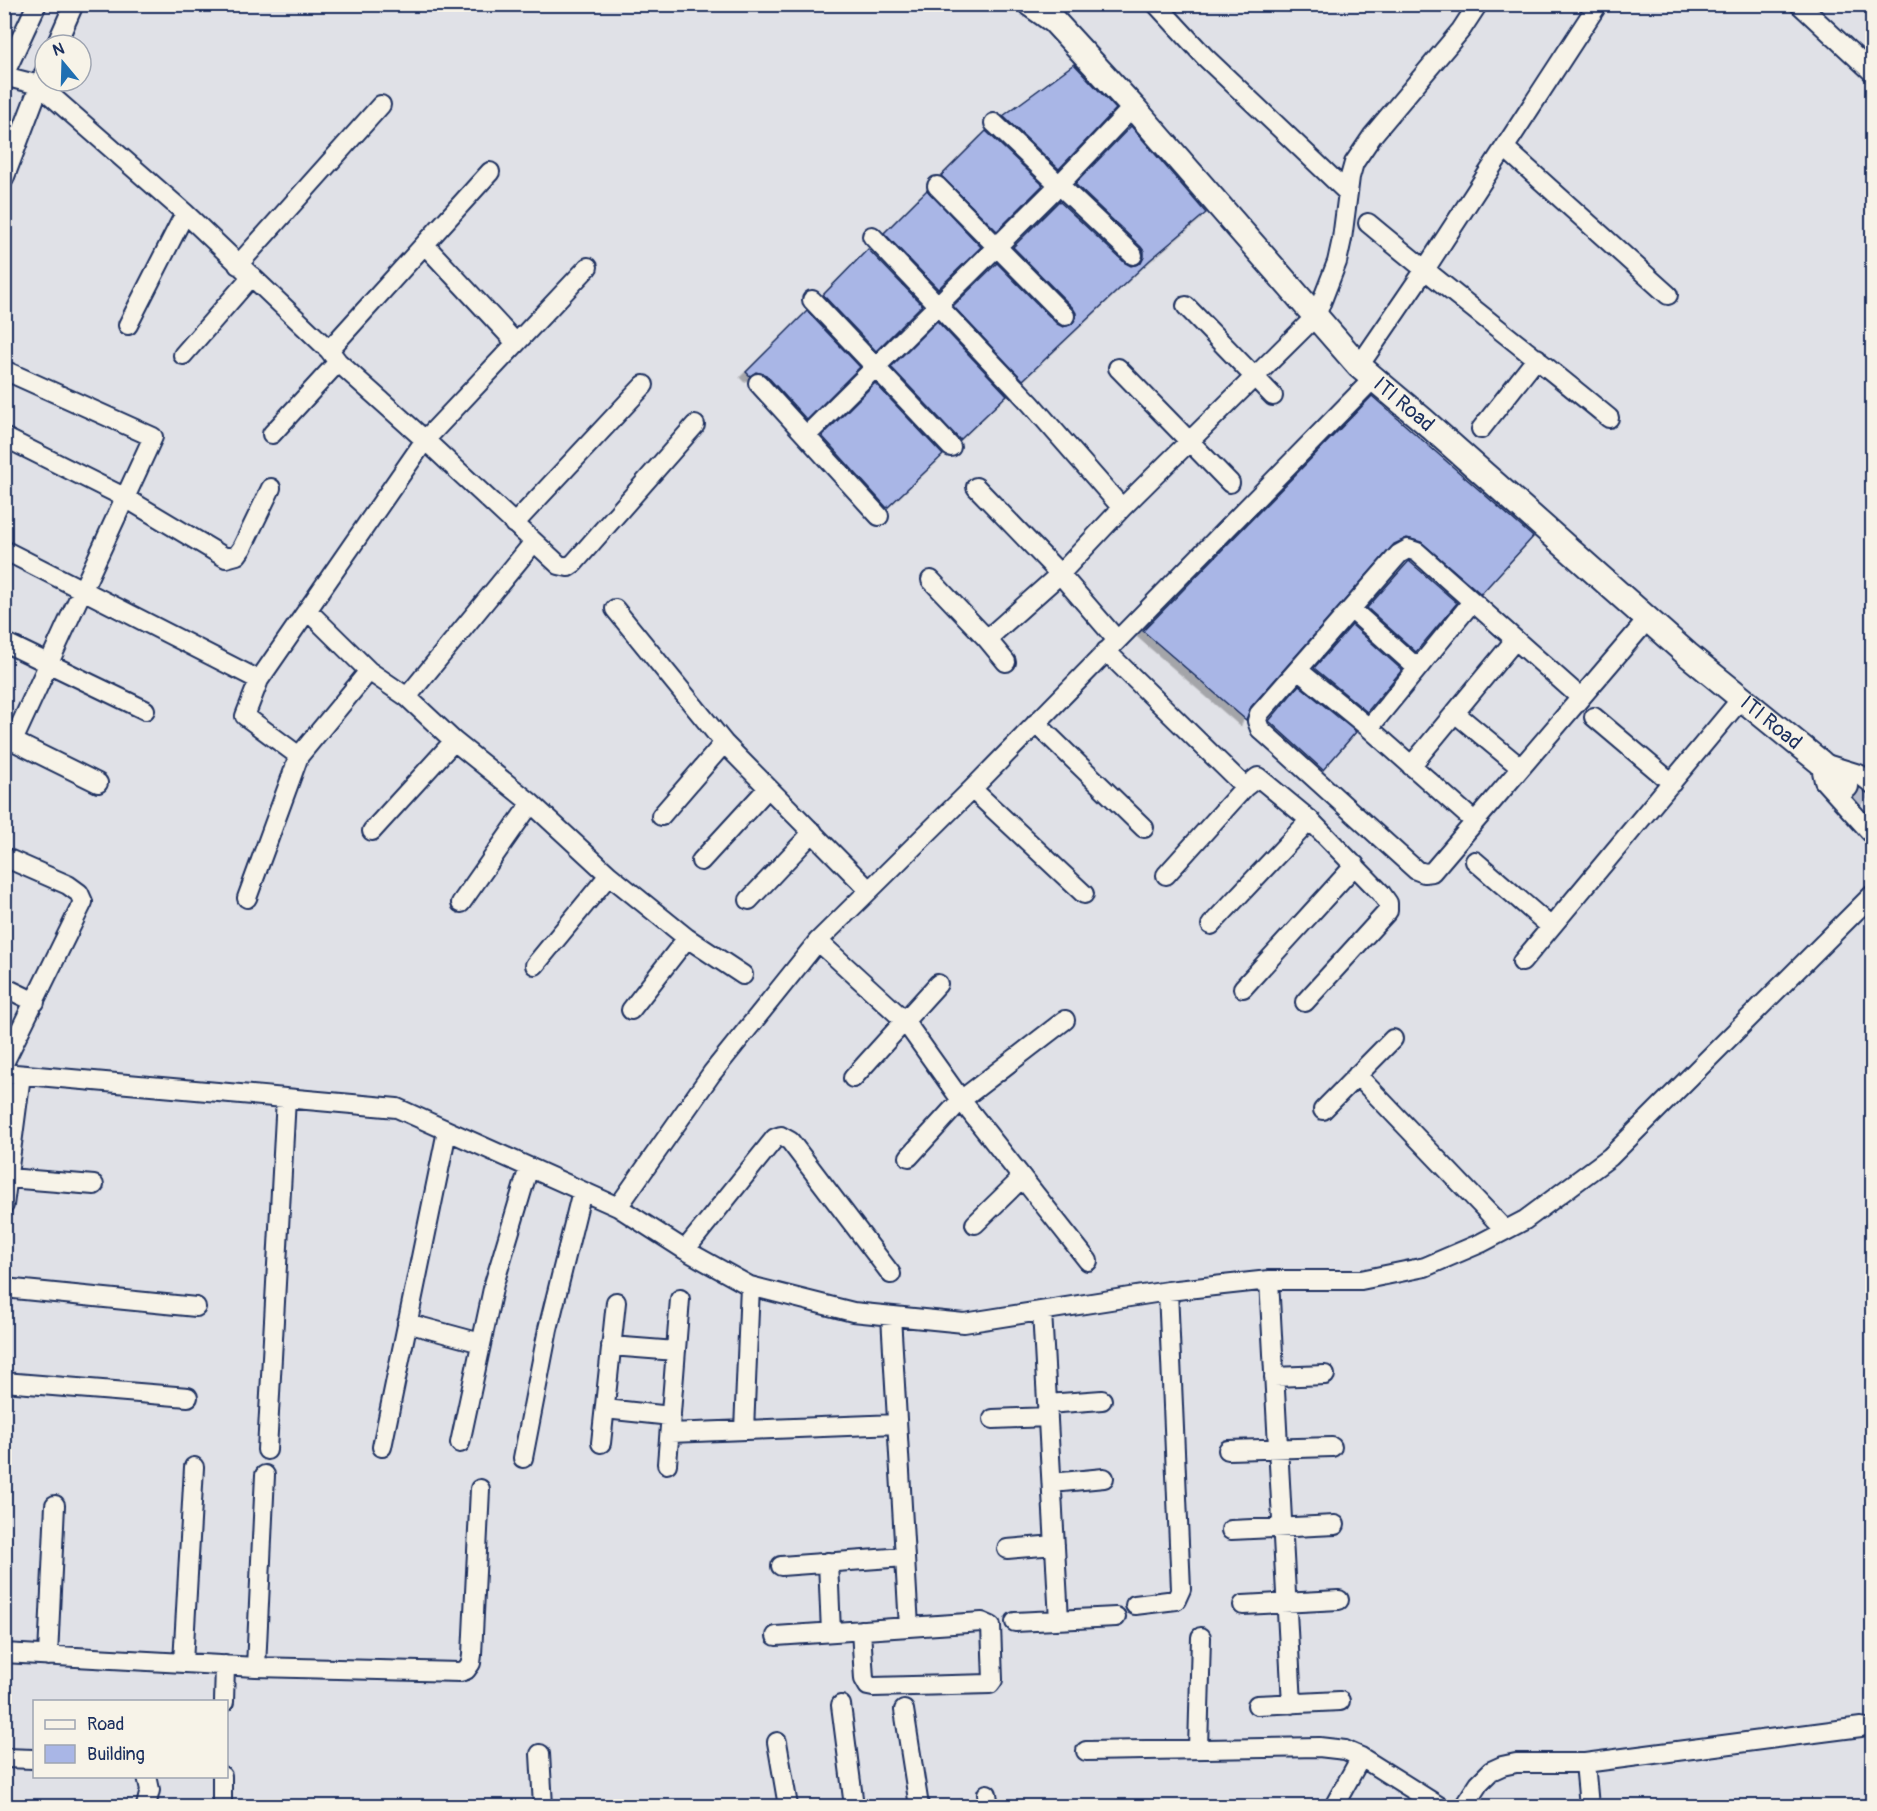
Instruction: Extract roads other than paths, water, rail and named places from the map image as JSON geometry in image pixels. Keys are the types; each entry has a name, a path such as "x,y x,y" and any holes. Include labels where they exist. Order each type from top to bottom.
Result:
{"main road":[{"name":"ITI Road","path":"1030,4 1054,21 1133,107 1366,372 1424,420 1648,619 1846,786"}],"street":[{"path":"33,78 4,76 37,4"},
{"path":"61,33 74,4"},
{"path":"1156,4 1205,57 1348,194"},
{"path":"987,639 1059,574 1122,508 1316,316 1337,262 1352,170 1361,150 1436,62 1478,4"},
{"path":"618,1207 712,1073 818,941 1112,646 1366,372 1424,271 1598,4"},
{"path":"1799,4 1872,72"},
{"path":"4,179 36,93"},
{"path":"58,93 334,356 559,565 568,567 574,563 695,425"},
{"path":"183,355 245,271 381,105"},
{"path":"807,435 1058,186 1133,107"},
{"path":"994,123 1133,255"},
{"path":"1505,148 1668,295"},
{"path":"272,434 424,244 490,171"},
{"path":"937,186 1065,316"},
{"path":"128,326 184,213"},
{"path":"1368,223 1424,271 1537,358 1608,418"},
{"path":"872,236 1031,404 1122,508"},
{"path":"424,244 516,344"},
{"path":"299,756 245,716 259,680 425,440 588,267"},
{"path":"812,300 951,447"},
{"path":"1186,306 1273,396"},
{"path":"1480,429 1537,358"},
{"path":"1118,368 1230,483"},
{"path":"4,370 153,437 48,662 9,739 98,783"},
{"path":"758,383 879,516"},
{"path":"514,524 644,385"},
{"path":"4,437 124,497 226,558 237,555 242,548 271,488"},
{"path":"976,487 1059,574 1112,646 1245,787"},
{"path":"407,697 534,542"},
{"path":"1580,697 1417,552 1408,549 1399,554 1259,714 1257,721 1260,729 1416,870 1424,873 1432,872 1648,619"},
{"path":"4,550 259,680"},
{"path":"932,580 1006,662"},
{"path":"1369,728 1472,602"},
{"path":"615,609 724,743 869,890"},
{"path":"1351,609 1417,668"},
{"path":"307,610 369,671 407,697 454,741 531,803 609,875 687,938 743,975"},
{"path":"1411,766 1515,640"},
{"path":"4,642 145,710"},
{"path":"1298,670 1369,728 1474,821"},
{"path":"247,898 299,756 369,671"},
{"path":"1522,962 1741,699"},
{"path":"1455,713 1520,767"},
{"path":"1594,717 1672,783"},
{"path":"1036,723 1144,828"},
{"path":"372,831 454,741"},
{"path":"661,816 724,743"},
{"path":"1872,784 1859,774 1820,762 1824,781 1872,834"},
{"path":"1166,875 1245,787 1258,777 1310,820 1355,865 1388,903 1388,911 1305,1002"},
{"path":"701,861 768,788"},
{"path":"972,789 1084,894"},
{"path":"461,903 531,803"},
{"path":"1211,925 1310,820"},
{"path":"749,900 813,832"},
{"path":"4,857 68,885 79,893 83,902 4,1063"},
{"path":"1475,861 1551,927"},
{"path":"1243,988 1355,865"},
{"path":"535,965 609,875"},
{"path":"4,1205 8,1178 13,1074 396,1108 618,1207 685,1250 750,1286 853,1312 964,1323 1168,1291 1269,1280 1361,1280 1425,1267 1482,1244 1525,1220 1610,1157 1872,895"},
{"path":"631,1010 687,938"},
{"path":"818,941 904,1020 961,1100 1088,1261"},
{"path":"853,1078 938,984"},
{"path":"4,987 35,1002"},
{"path":"909,1157 961,1100 1065,1020"},
{"path":"1323,1110 1393,1039"},
{"path":"1357,1075 1505,1230"},
{"path":"267,1450 286,1098"},
{"path":"382,1447 447,1131"},
{"path":"685,1250 775,1138 781,1136 790,1142 891,1274"},
{"path":"459,1443 494,1284 529,1167"},
{"path":"8,1178 94,1185"},
{"path":"975,1224 1022,1178"},
{"path":"523,1458 548,1329 582,1191"},
{"path":"1269,1280 1292,1704"},
{"path":"744,1430 750,1286"},
{"path":"4,1288 196,1306"},
{"path":"1134,1605 1176,1600 1180,1588 1168,1291"},
{"path":"667,1464 680,1299"},
{"path":"601,1443 616,1302"},
{"path":"1042,1311 1059,1620"},
{"path":"891,1316 909,1627"},
{"path":"408,1323 481,1343"},
{"path":"611,1346 676,1351"},
{"path":"1274,1377 1325,1375"},
{"path":"4,1382 188,1397"},
{"path":"993,1419 1102,1400"},
{"path":"604,1409 671,1425 744,1430 897,1424"},
{"path":"1228,1450 1332,1447"},
{"path":"183,1663 194,1467"},
{"path":"256,1667 265,1475"},
{"path":"1052,1483 1104,1478"},
{"path":"4,1653 256,1667 460,1672 466,1670 471,1663 472,1654 480,1489"},
{"path":"48,1656 55,1505"},
{"path":"1231,1530 1335,1525"},
{"path":"1007,1549 1055,1545"},
{"path":"781,1566 905,1557"},
{"path":"828,1562 831,1632"},
{"path":"1243,1605 1339,1600"},
{"path":"1015,1623 1116,1617"},
{"path":"776,1636 831,1632 861,1630 909,1627 987,1623 991,1626 992,1682 990,1684 868,1686 864,1679 861,1630"},
{"path":"1198,1749 1201,1636"},
{"path":"224,1700 225,1665"},
{"path":"1257,1705 1340,1701"},
{"path":"841,1705 854,1806"},
{"path":"904,1710 920,1806"},
{"path":"1464,1806 1479,1783 1491,1771 1516,1763 1585,1763 1862,1727"},
{"path":"777,1742 788,1806"},
{"path":"1086,1751 1319,1747 1345,1750 1361,1757 1439,1806"},
{"path":"540,1754 543,1806"},
{"path":"1334,1806 1361,1757"},
{"path":"4,1758 33,1759"},
{"path":"1585,1763 1589,1806"},
{"path":"146,1806 150,1790 147,1778"},
{"path":"222,1778 222,1806"}],"tunnel":[{"path":"1846,786 1872,811"}]}
